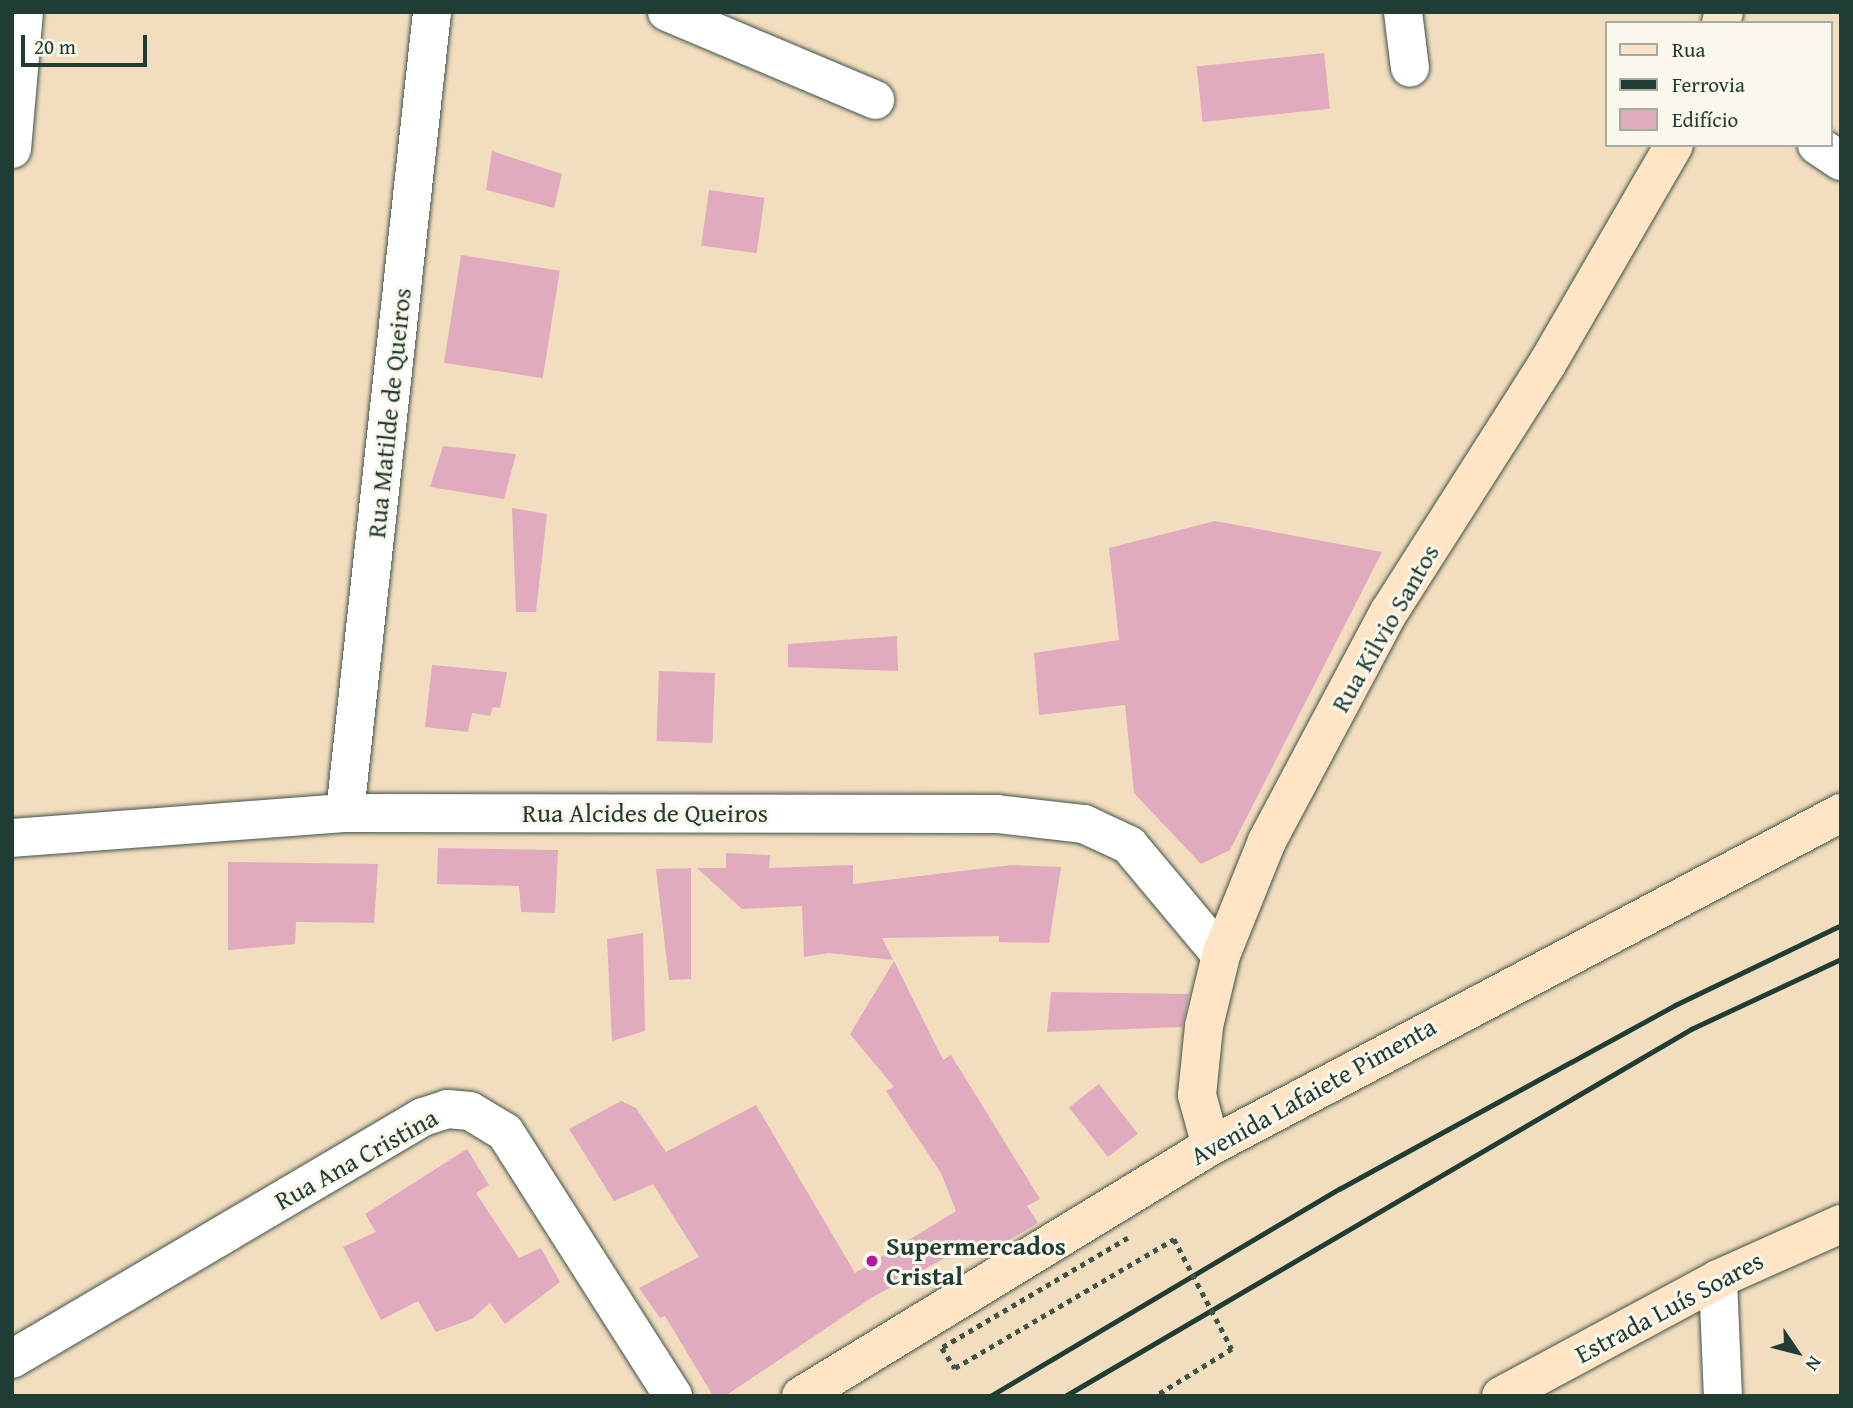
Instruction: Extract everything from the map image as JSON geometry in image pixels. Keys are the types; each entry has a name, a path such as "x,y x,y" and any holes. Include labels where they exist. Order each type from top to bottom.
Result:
{"main road":[{"name":"Rua Kilvio Santos","path":"1212,1146 1197,1095 1204,1026 1221,955 1267,841 1390,612 1547,363 1673,147"},
{"name":"Avenida Lafaiete Pimenta","path":"801,1396 1212,1146 1841,813"},
{"name":"Estrada Luís Soares","path":"1501,1396 1718,1279 1841,1224"}],"street":[{"path":"12,149 24,12"},
{"name":"Rua Matilde de Queiros","path":"345,813 432,12"},
{"path":"667,12 875,100"},
{"path":"1403,12 1410,68"},
{"path":"1820,147 1841,161"},
{"name":"Rua Alcides de Queiros","path":"12,838 345,813 997,814 1084,824 1129,845 1221,955"},
{"name":"Rua Ana Cristina","path":"12,1359 423,1117 447,1109 470,1111 505,1132 673,1396"},
{"path":"1718,1279 1723,1396"}],"path":[{"path":"1128,1238 942,1348 955,1368 1174,1239 1232,1349 1156,1396"}],"building":[{"path":"1324,53 1330,109 1203,122 1197,66"},
{"path":"492,151 562,174 554,208 486,190"},
{"path":"709,190 764,198 757,253 701,245"},
{"path":"461,255 560,271 543,378 444,363"},
{"path":"443,446 516,454 504,499 430,487"},
{"path":"512,508 547,514 536,612 516,612"},
{"path":"1215,521 1382,552 1230,850 1201,864 1134,793 1125,705 1039,715 1034,653 1119,640 1109,548"},
{"path":"897,636 898,671 788,667 788,644"},
{"path":"432,665 507,672 500,708 493,707 490,716 472,713 468,732 425,727"},
{"path":"659,671 715,673 713,743 657,741"},
{"path":"438,848 558,850 555,913 521,912 519,886 437,884"},
{"path":"726,853 770,855 769,868 853,865 853,884 1012,865 1061,867 1049,943 999,942 999,936 882,938 893,960 829,953 804,957 802,906 742,909 697,868 726,868"},
{"path":"228,862 378,864 374,923 296,922 295,944 228,950"},
{"path":"691,868 691,979 669,980 656,869"},
{"path":"643,933 645,1031 612,1041 607,939"},
{"path":"894,961 943,1060 951,1055 1040,1199 1027,1206 1038,1223 979,1258 971,1244 871,1298 725,1396 713,1396 665,1316 660,1318 639,1288 699,1257 653,1184 614,1201 569,1129 621,1101 636,1108 666,1152 756,1105 855,1273 956,1211 941,1173 886,1091 894,1087 850,1034"},
{"path":"1051,992 1189,994 1182,1027 1047,1032"},
{"path":"1099,1084 1138,1134 1108,1157 1069,1107"},
{"path":"467,1149 489,1185 476,1193 519,1258 541,1248 560,1282 505,1324 490,1303 472,1319 436,1332 418,1301 381,1320 343,1247 376,1232 365,1214"}],"railway":[{"path":"990,1396 1339,1189 1675,1005 1841,925"},
{"path":"1065,1396 1691,1029 1841,959"}],"place":[{"name":"Supermercados Cristal","path":"872,1261"}]}
